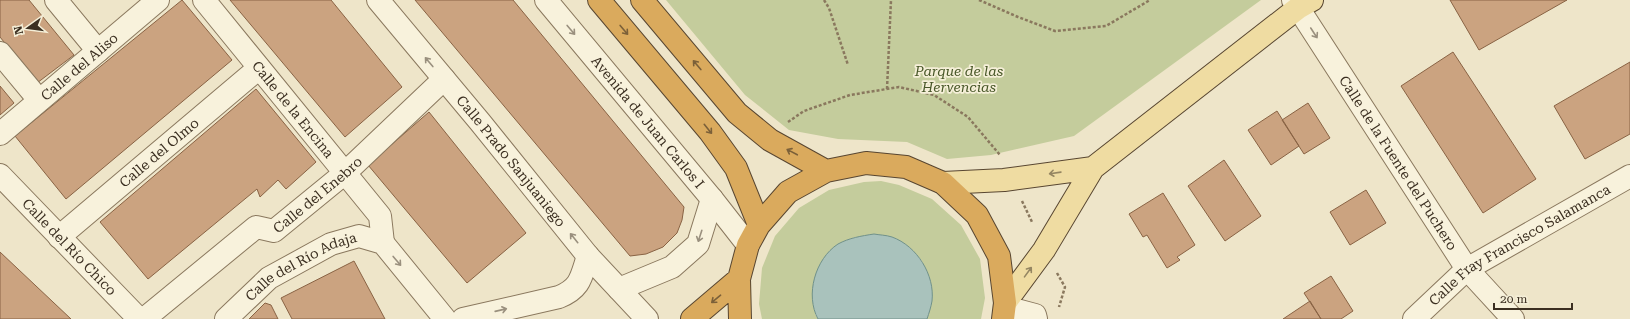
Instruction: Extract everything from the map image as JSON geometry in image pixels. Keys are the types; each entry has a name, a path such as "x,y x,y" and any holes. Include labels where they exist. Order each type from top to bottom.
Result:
{"highway":[{"path":"599,0 710,132 736,168 759,225"},
{"path":"642,0 737,113 770,140 826,171"},
{"path":"740,319 740,279 748,246 759,225 788,192 826,171 866,163 906,167 943,183 978,215 1000,256 1004,310"},
{"path":"692,319 740,279"}],"main road":[{"path":"1004,310 1044,250 1093,168 1301,3"},
{"path":"943,183 1004,180 1093,168"}],"street":[{"path":"56,0 98,51"},
{"name":"Calle del Aliso","path":"0,134 158,0"},
{"name":"Calle de la Encina","path":"204,0 380,216 382,243"},
{"name":"Calle Prado Sanjuaniego","path":"378,0 588,256 647,319"},
{"name":"Avenida de Juan Carlos I","path":"546,0 712,199 748,246"},
{"name":"Calle de la Fuente del Puchero","path":"1301,3 1466,269 1513,319"},
{"path":"0,53 40,100"},
{"name":"Calle del Olmo","path":"59,237 259,68"},
{"name":"Calle del Enebro","path":"144,319 256,227 274,231 344,173 444,79"},
{"name":"Calle del Río Chico","path":"0,175 139,319"},
{"name":"Calle Fray Francisco Salamanca","path":"1414,319 1466,269 1630,176"},
{"path":"619,289 672,268 698,244 712,199"},
{"name":"Calle del Río Adaja","path":"226,319 269,278 331,244 359,236 382,243 446,319"},
{"path":"463,319 559,297 570,293 579,284 588,256"},
{"path":"1004,310 1035,315 1036,319"}],"path":[{"path":"824,0 829,8 848,65"},
{"path":"887,89 891,0"},
{"path":"980,0 1018,17 1056,31 1106,26 1150,0"}],"green space":[{"name":"Parque de las Hervencias","path":"666,0 1261,0 1074,136 991,155 947,159 907,142 838,139 789,130 745,95"},
{"path":"881,181 899,185 932,199 961,225 980,259 985,298 981,319 927,319 932,300 922,261 909,247 892,237 855,237 837,245 824,259 815,314 818,319 762,319 759,304 762,268 775,236 799,208 829,190 864,182"}],"water":[{"path":"874,234 890,236 901,241 916,254 922,263 931,281 932,291 931,308 927,319 818,319 814,310 812,299 814,278 823,259 830,251 842,242"}],"building":[{"path":"0,0 29,0 74,55 37,83 0,37"},
{"path":"182,0 232,60 66,199 15,136"},
{"path":"230,0 331,0 402,87 345,137"},
{"path":"415,0 513,0 684,207 682,220 677,233 663,247 646,254 630,256"},
{"path":"1450,0 1567,0 1479,50"},
{"path":"1453,52 1536,179 1483,213 1401,86"},
{"path":"1630,62 1630,134 1585,159 1554,106"},
{"path":"0,86 14,103 0,115"},
{"path":"256,89 316,162 286,189 278,180 260,197 257,189 148,279 100,222"},
{"path":"1308,103 1330,138 1304,154 1282,120"},
{"path":"1277,111 1299,146 1271,165 1248,130"},
{"path":"429,112 526,233 467,283 368,165"},
{"path":"1224,160 1261,216 1225,241 1188,186"},
{"path":"1366,190 1386,223 1350,245 1330,212"},
{"path":"1163,193 1195,245 1177,257 1180,260 1167,268 1147,235 1143,237 1129,214"},
{"path":"0,252 71,319 0,319"},
{"path":"354,261 385,319 292,319 281,298"},
{"path":"1331,276 1353,311 1341,319 1321,319 1304,293"},
{"path":"1310,301 1321,319 1283,319"},
{"path":"265,303 271,305 278,319 249,319"}]}
